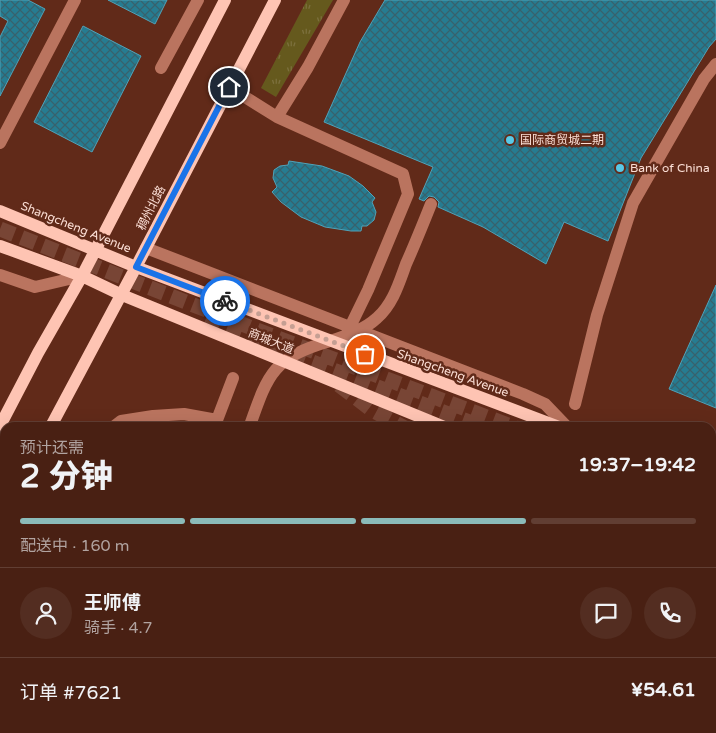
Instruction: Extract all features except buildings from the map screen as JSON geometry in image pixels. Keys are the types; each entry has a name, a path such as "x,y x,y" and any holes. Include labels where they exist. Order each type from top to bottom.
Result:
{"main road":[{"path":"2,422 38,353 96,250 225,0"},
{"name":"稠州北路","path":"53,422 122,295 275,0"},
{"name":"Shangcheng Avenue","path":"0,212 136,267 546,422"},
{"name":"商城大道","path":"0,246 82,276 122,295 432,422"}],"street":[{"path":"0,143 3,127 75,0"},
{"path":"162,68 198,0"},
{"path":"277,117 308,67 344,0"},
{"path":"575,404 597,315 633,203 704,79 716,64"},
{"path":"229,87 277,117 403,174 408,194 368,290 350,327"},
{"path":"251,422 269,377 279,365 305,349 345,337 363,329 379,317 392,300 431,204"},
{"path":"146,248 523,394 545,404 562,422"},
{"path":"0,275 35,287 82,276"},
{"path":"120,422 153,416 184,414 216,420 233,378"}],"green space":[{"path":"307,0 333,0 276,97 261,88"}],"tunnel":[{"path":"0,229 270,335 500,422"},
{"path":"205,321 469,422"},
{"path":"339,385 372,410 394,422"}],"way so far":[{"path":"225,301 365,354"}],"place":[{"name":"国际商贸城二期","path":"510,140"},
{"name":"Bank of China","path":"620,168"}],"route":[{"path":"225,301 136,267 229,87"}]}
